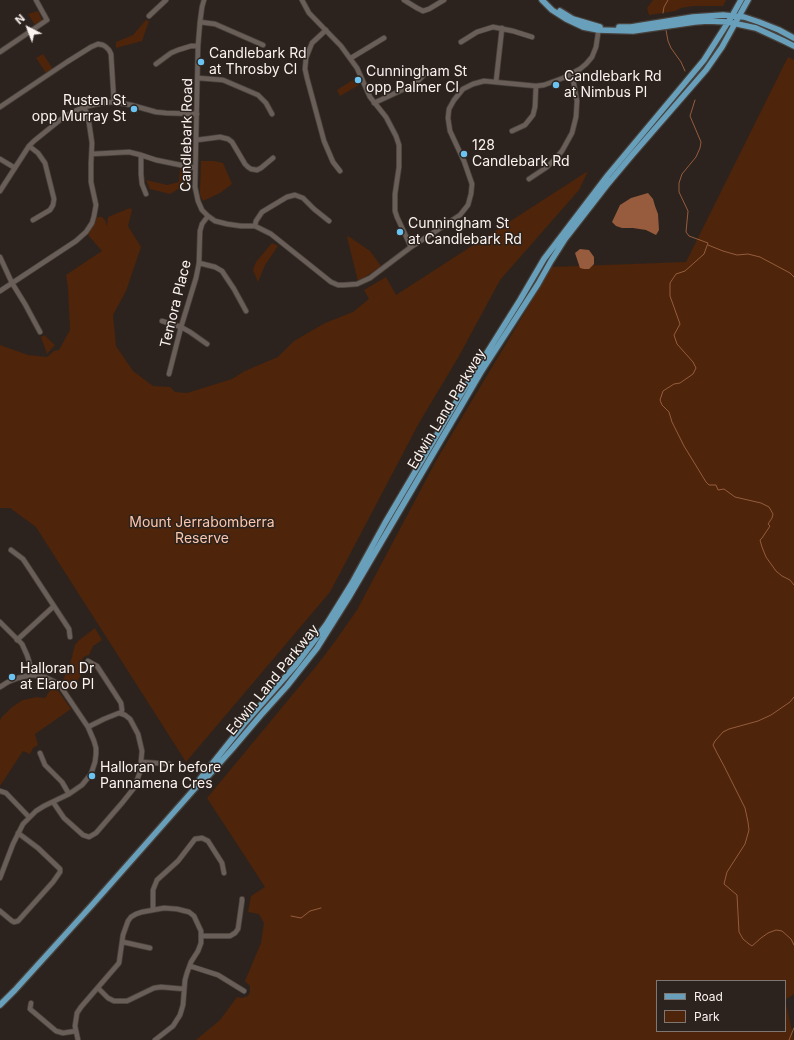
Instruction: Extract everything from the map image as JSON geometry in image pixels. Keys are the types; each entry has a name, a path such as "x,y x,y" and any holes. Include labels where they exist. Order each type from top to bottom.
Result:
{"main road":[{"path":"542,0 552,10 583,27 633,31 705,16 732,16 766,24 794,38"},
{"path":"545,0 572,19 599,29"},
{"name":"Edwin Land Parkway","path":"174,812 244,724 295,666 326,626 458,399 544,259 608,175 694,73 714,46 741,0"},
{"name":"Edwin Land Parkway","path":"0,1005 87,911 174,812 233,748 287,686 317,648 384,538 481,372 565,239 607,185 706,70 722,47 748,0"},
{"path":"665,24 708,22 736,23 764,31 794,46"}],"street":[{"path":"0,52 47,20 36,0"},
{"path":"149,16 166,0"},
{"name":"Candlebark Road","path":"204,0 198,46 195,168 196,194 202,210 208,216"},
{"path":"302,0 309,13 351,58 374,103 386,118 396,136 399,167 395,194 395,211 411,247"},
{"path":"404,0 423,11 444,0"},
{"path":"200,22 215,24 263,45"},
{"path":"461,42 477,32 493,27 502,28 532,37"},
{"path":"496,82 502,28"},
{"path":"208,216 221,223 241,226 255,226 271,234 283,242 323,276 338,285 354,285 365,281 411,247 460,215 468,205 472,184 464,161 450,131 448,118 449,109 463,89 484,81 536,86 553,83 583,67 592,57 597,45 599,29"},
{"path":"326,30 312,43 306,58 305,69 324,141 333,162 340,171"},
{"path":"351,58 384,38"},
{"path":"0,107 91,47 99,44 106,47 111,54 114,102"},
{"path":"156,64 175,51 190,46 198,46"},
{"path":"529,180 547,167 556,158 562,151 572,133 576,117 577,101 572,74"},
{"path":"374,103 415,84 423,76"},
{"path":"198,78 223,80 253,92 266,104 272,114"},
{"path":"512,131 525,125 533,115 536,86"},
{"path":"0,191 29,146 40,135 72,112 84,107 114,102 156,112 197,114"},
{"path":"0,291 82,237 90,228 96,205 91,182 92,143 88,116 84,107"},
{"path":"196,140 220,137 228,139 232,142 245,164 251,169 257,170 273,158"},
{"path":"29,146 38,153 45,163 54,201 50,210 33,220"},
{"path":"92,154 129,152 156,160 195,168"},
{"path":"141,155 142,184 146,194"},
{"path":"0,159 15,168"},
{"path":"255,226 256,221 262,212 287,197 295,195 303,198 314,210 329,221"},
{"name":"Temora Place","path":"169,374 196,278 199,263 200,231 202,224 208,216"},
{"path":"0,257 12,284 40,332"},
{"path":"199,263 215,267 222,271 246,311"},
{"path":"162,321 181,327 207,344"},
{"path":"11,550 24,561 69,629 70,637"},
{"path":"17,640 54,606"},
{"path":"0,622 22,644 31,668 31,675"},
{"path":"88,661 97,666 112,689 121,704 121,713"},
{"path":"0,687 18,678 31,675 43,677 57,683 88,727 96,748 94,767 91,774 82,785 69,794 44,806 29,817 18,833 0,878"},
{"path":"53,802 64,818 83,835 91,837 131,792 139,777 142,762 142,751 138,734 127,716 119,713 88,727"},
{"path":"40,753 45,765 62,782 69,794"},
{"path":"142,762 169,764"},
{"path":"0,792 6,793 29,817"},
{"path":"0,911 12,921 18,921 60,872 60,869 38,848 18,833"},
{"path":"153,910 153,890 157,880 178,861 195,840 202,838 208,841 222,863 224,873"},
{"path":"202,936 230,936 235,933 238,929 242,899"},
{"path":"78,1040 75,1022 77,1013 119,963 126,925 131,917 142,912 164,908 177,909 189,912 194,916 202,936 200,948 186,976 182,1008 177,1019 169,1029 156,1040"},
{"path":"123,942 150,948"},
{"path":"190,966 218,975 244,991"},
{"path":"98,988 108,998 114,1001 127,1001 154,988 161,987 184,989"},
{"path":"29,1007 57,1032 64,1033 76,1031"}],"green space":[{"path":"653,0 726,0 723,6 693,6 681,8 675,11 649,15 647,8"},
{"path":"38,11 42,20 35,25 28,14"},
{"path":"146,20 149,21 142,41 116,48 116,42 133,35"},
{"path":"43,54 53,69 46,73 36,58"},
{"path":"788,57 794,60 794,994 786,999 786,980 656,980 656,1032 786,1032 786,1004 794,1040 196,1040 220,1020 237,997 242,998 248,996 250,986 245,981 261,943 264,923 259,914 248,912 251,896 265,887 207,798 318,664 357,610 437,459 552,267 686,262"},
{"path":"356,78 359,85 340,96 337,90"},
{"path":"201,161 223,163 232,184 220,193 203,201 200,195"},
{"path":"180,169 189,170 191,173 190,182 170,194 150,189 146,180 167,185 179,182"},
{"name":"Mount Jerrabomberra Reserve","path":"588,171 579,190 500,280 459,356 419,423 330,592 186,762 36,527 10,508 0,508 0,345 28,355 47,357 54,351 59,350 70,330 66,275 102,251 88,235 97,217 102,217 107,226 108,217 130,208 132,210 128,226 141,247 126,291 113,315 116,346 133,371 153,386 170,387 175,392 187,393 232,379 243,372 278,357 294,341 325,323 353,312 369,299 364,290 386,277 396,295"},
{"path":"348,236 370,251 381,266 358,281 347,237"},
{"path":"272,243 278,246 265,265 258,282 253,270 256,262"},
{"path":"44,335 55,345 47,354 41,337"},
{"path":"95,628 102,640 93,646 89,655 82,659 85,668 82,670 80,677 73,688 69,690 62,682 70,664 75,645"},
{"path":"54,685 71,709 35,734 38,745 33,748 30,754 23,751 0,786 1,718 12,707 23,700 37,697 45,698"}],"shaded area":[{"path":"648,193 653,199 658,214 659,230 656,235 646,230 622,228 616,226 612,222 620,205 631,198"},
{"path":"580,249 589,250 594,257 594,264 589,269 580,268 575,253"}],"waterway":[{"path":"663,13 664,7 668,0"},
{"path":"666,30 671,48 681,62 685,71"},
{"path":"695,100 690,116 701,142 700,148 696,157 682,174 679,183 679,192 688,211 686,232 689,236 708,243 704,254 685,271 676,274 670,283 670,296 680,324 674,335 677,344 693,362 696,368 693,374 680,383 674,384 663,391 660,400 662,405 669,412 672,422 684,446 709,485 716,485 718,490 724,489 735,497 761,503 769,507 773,514 768,524 770,526 760,540 762,547 766,557 776,571 790,580 794,585"},
{"path":"708,245 737,255 748,254 760,257 790,273 794,277"},
{"path":"794,697 790,702 771,715 758,721 723,732 713,745 745,808 748,822 749,830 745,844 727,872 724,884 737,895 739,932 743,939 752,946 768,933 776,930 782,931 791,939 794,945"},
{"path":"291,916 301,918 310,911 321,908"},
{"path":"789,1040 794,1028"}],"place":[{"name":"Candlebark Rd at Throsby Cl","path":"201,62"},
{"name":"Cunningham St opp Palmer Cl","path":"358,80"},
{"name":"Candlebark Rd at Nimbus Pl","path":"556,85"},
{"name":"Rusten St opp Murray St","path":"134,109"},
{"name":"128 Candlebark Rd","path":"464,154"},
{"name":"Cunningham St at Candlebark Rd","path":"400,232"},
{"name":"Halloran Dr at Elaroo Pl","path":"12,677"},
{"name":"Halloran Dr before Pannamena Cres","path":"92,776"}]}
